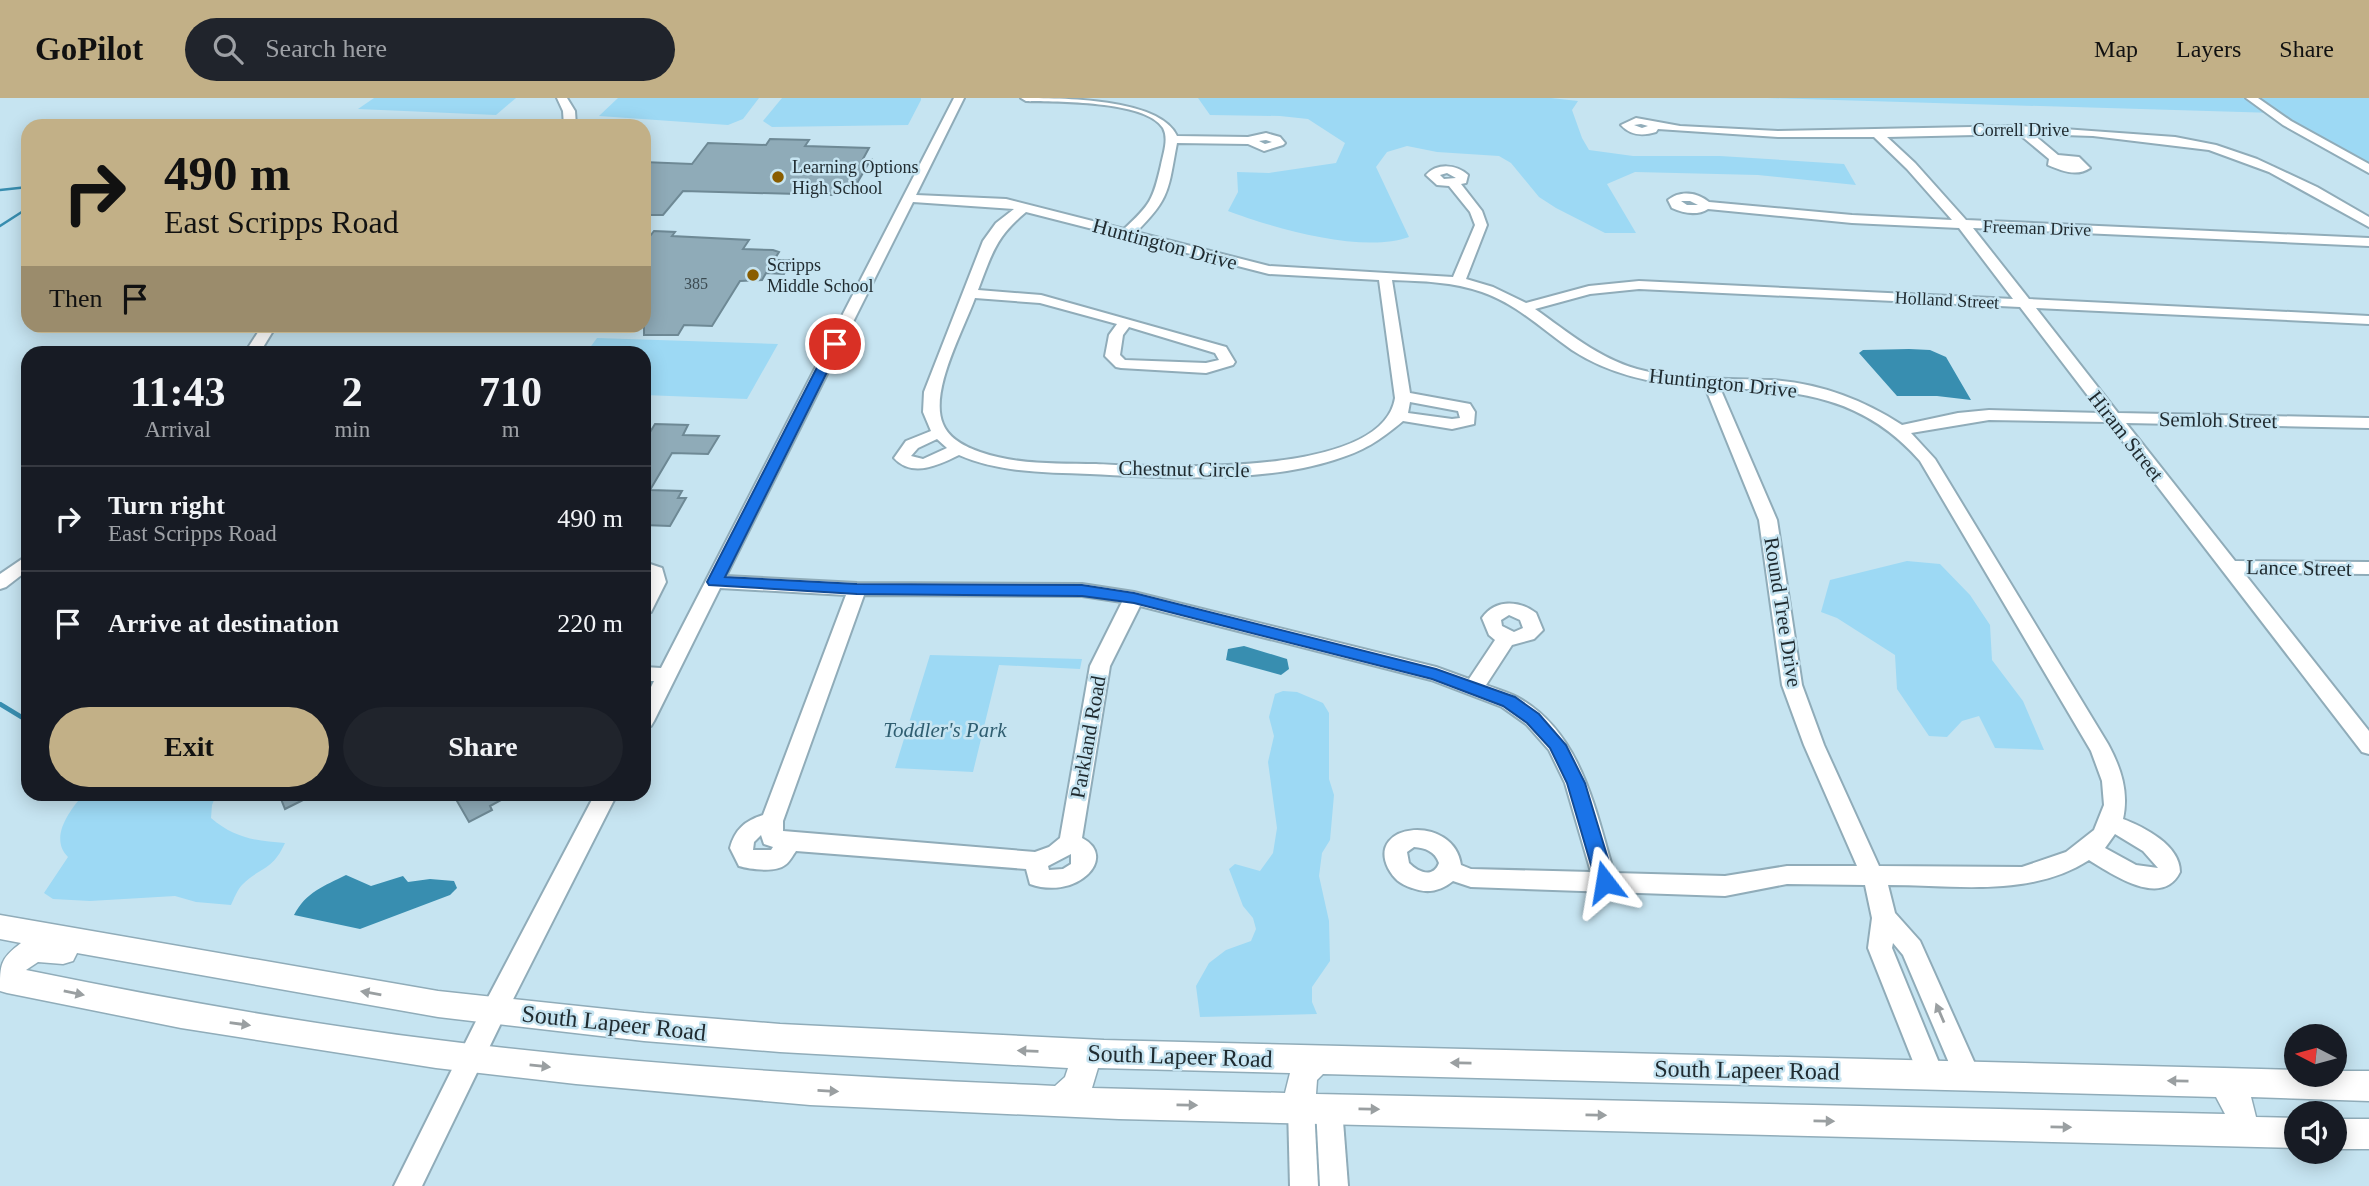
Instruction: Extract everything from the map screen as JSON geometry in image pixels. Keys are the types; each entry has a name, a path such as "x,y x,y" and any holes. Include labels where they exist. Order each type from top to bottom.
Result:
{"main road":[{"name":"South Lapeer Road","path":"0,927 404,999 494,1011 792,1039 1082,1053 2369,1086"},
{"path":"235,969 189,977 39,948 18,960 4,979 181,1015 472,1059 810,1090 1059,1102 2284,1133"},
{"path":"1059,1102 1070,1095 1081,1079 1082,1053"},
{"path":"1315,1108 1300,1081 1303,1072 1317,1060"},
{"path":"2224,1082 2239,1103 2241,1112 2241,1120 2230,1131"},
{"path":"2347,1134 2369,1134"}],"street":[{"path":"562,98 570,113 570,119"},
{"path":"651,708 959,98"},
{"path":"1026,98 1101,101 1138,106 1164,118 1172,130 1161,194 1154,208 1127,234"},
{"path":"2251,98 2287,123 2369,169"},
{"name":"Correll Drive","path":"1654,126 1789,134 2020,129 2110,133 2211,147 2300,183 2369,223"},
{"path":"2020,129 2055,158"},
{"name":"Hiram Street","path":"1876,133 1911,166 1964,225 2022,304 2369,746"},
{"path":"1171,139 1252,141"},
{"path":"1453,183 1476,211 1481,225 1458,282"},
{"name":"Huntington Drive","path":"907,198 988,201 1024,207 1269,270 1311,276 1458,282 1498,292 1527,307 1591,356 1617,368 1674,381 1778,386 1811,392 1861,408 1912,439 1927,459 2101,750 2115,786 2110,823"},
{"name":"Freeman Drive","path":"1705,205 1852,219 2369,242"},
{"path":"958,449 923,465 909,464 902,458 904,450 914,443 939,433 930,417 933,392 990,241 1001,226 1024,207"},
{"path":"1385,277 1403,396 1399,416 1452,424 1468,421 1468,412 1464,407 1403,396"},
{"name":"Holland Street","path":"1527,307 1589,290 1639,285 2369,320"},
{"path":"971,294 1041,299 1126,322 1221,350 1228,362 1206,368 1121,364 1112,356 1116,335 1126,322"},
{"name":"Round Tree Drive","path":"1711,384 1768,520 1792,685 1814,745 1872,874 1884,918 1880,948 1931,1075"},
{"name":"Semloh Street","path":"1900,430 1958,418 1989,415 2369,423"},
{"name":"Chestnut Circle","path":"939,433 958,449 1000,462 1026,466 1263,470 1343,451 1371,440 1399,416"},
{"path":"0,583 21,566"},
{"name":"Lance Street","path":"2229,567 2369,568"},
{"path":"651,570 656,572 657,582 651,594"},
{"path":"715,582 857,589 1082,590 1134,598 1436,674 1509,702 1533,719 1557,745 1576,783 1605,882"},
{"path":"772,821 754,827 744,836 741,848 747,859 777,859 790,842 772,838 772,821 857,589"},
{"name":"Parkland Road","path":"790,842 1035,861 1038,877 1044,880 1061,879 1078,872 1082,865 1083,849 1070,842 1100,666 1134,598"},
{"path":"1474,688 1507,637"},
{"path":"651,674 668,675"},
{"path":"408,1186 494,1011 602,801"},
{"path":"1449,870 1471,878 1725,886 1787,875 2022,876 2050,870 2083,855 2088,849 2110,823 2135,834 2157,849 2169,865 2169,872 2160,879 2140,877 2088,849"},
{"name":"Round Tree Drive","path":"1884,918 1912,948 1967,1075"},
{"path":"1304,1186 1315,1108"},
{"path":"1315,1108 1334,1186"}],"green space":[{"path":"374,98 516,98 496,115 358,109"},
{"path":"618,98 759,98 743,119 728,125 599,116"},
{"path":"782,98 921,100 908,125 772,127 763,121"},
{"path":"1198,98 1551,98 1578,101 1572,110 1589,150 1633,156 1720,156 1844,164 1856,185 1758,175 1635,172 1607,184 1636,233 1605,233 1539,197 1511,163 1499,156 1437,152 1407,146 1387,152 1376,167 1409,237 1390,241 1343,241 1269,225 1228,211 1238,192 1237,172 1269,173 1336,163 1345,143 1308,119 1210,115"},
{"path":"1767,98 2369,98 2369,166 2275,113"},
{"path":"597,338 778,344 747,399 651,395 651,346 591,346"},
{"path":"1907,561 1940,564 1970,595 1990,625 1992,660 2023,701 2044,750 1995,748 1979,716 1962,721 1947,737 1929,736 1897,689 1895,655 1837,618 1821,612 1830,580"},
{"name":"Toddler's Park","path":"930,655 1082,659 1080,669 999,665 973,772 895,768"},
{"path":"1283,691 1297,692 1323,703 1329,713 1329,779 1334,795 1330,840 1322,853 1319,876 1329,921 1330,961 1312,987 1312,1002 1317,1014 1200,1017 1196,986 1209,963 1226,950 1251,941 1256,929 1253,918 1243,906 1229,869 1235,864 1260,871 1273,853 1277,828 1268,762 1274,736 1269,717 1275,694"},
{"path":"78,801 214,801 211,818 228,830 246,837 285,843 270,864 240,887 231,905 196,902 175,896 90,901 53,899 44,893 68,857 60,842 63,825"}],"shaded area":[{"path":"1863,350 1930,350 1946,357 1971,400 1937,396 1897,396 1859,353"},
{"path":"1244,646 1287,659 1289,669 1281,675 1226,660 1228,649"},
{"path":"346,875 371,886 403,876 408,882 430,879 454,881 457,888 450,895 360,929 294,915 310,895"}],"building":[{"path":"770,139 809,140 805,146 869,148 863,159 871,159 856,185 841,185 835,195 683,191 663,215 651,215 651,162 692,164 708,143 766,145"},
{"name":"Scripps Middle School","path":"654,231 675,232 672,236 749,240 743,249 773,250 779,252 774,260 792,260 784,274 766,273 762,280 740,281 712,326 684,325 678,335 644,335 651,333 651,235"},
{"path":"655,424 688,425 683,435 719,436 708,454 672,453 651,488 651,431"},
{"path":"651,490 682,491 678,498 686,498 670,526 651,525"},
{"path":"282,801 301,801 285,809"},
{"path":"457,801 499,801 490,806 492,810 469,822"}],"waterway":[{"path":"0,190 21,188"},
{"path":"0,226 21,212"},
{"path":"0,704 21,717"}],"place":[{"name":"Learning Options High School","path":"778,177"},
{"name":"Scripps Middle School","path":"753,275"}],"route":[{"path":"835,344 715,582 857,589 1082,590 1134,598 1436,674 1509,702 1533,719 1557,745 1576,783 1597,847 1605,882"}]}
